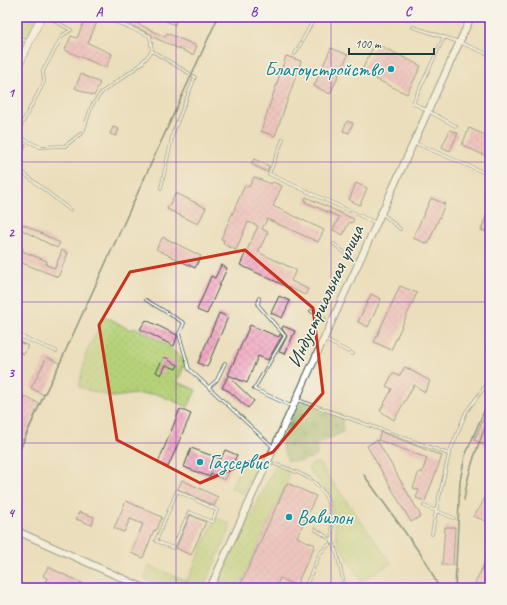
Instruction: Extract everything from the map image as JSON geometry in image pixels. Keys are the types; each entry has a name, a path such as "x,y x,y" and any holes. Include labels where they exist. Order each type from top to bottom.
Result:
{"main road":[{"path":"17,69 41,17"},
{"name":"Индустриальная улица","path":"210,588 268,462 295,399 471,17"},
{"path":"17,531 144,588"}],"lane":[{"path":"17,133 44,82 44,71 63,36 71,30 48,17"},
{"path":"295,54 315,17"},
{"path":"17,136 40,147 66,146 83,132 92,105 102,92 140,65 152,51 150,36 108,19"},
{"path":"413,27 459,42 490,55"},
{"path":"444,37 413,103 456,126"},
{"path":"17,38 29,42"},
{"path":"152,51 195,77 173,133 161,188"},
{"path":"284,139 269,174 377,223"},
{"path":"414,142 490,175"},
{"path":"17,168 70,210"},
{"path":"382,212 400,229"},
{"path":"334,244 358,264"},
{"path":"259,298 258,305 285,336 254,389 292,407"},
{"path":"146,300 184,323 179,334 189,369 274,448"},
{"path":"311,310 331,323"},
{"path":"17,335 56,351"},
{"path":"323,339 353,354"},
{"path":"209,387 217,380 225,363"},
{"path":"432,534 448,454 466,412 490,380"},
{"path":"295,399 448,454"},
{"path":"268,462 305,475 322,489 329,506 333,541 345,588"},
{"path":"176,491 217,510 212,522 189,512 173,548 156,541 176,491"},
{"path":"424,506 454,518"},
{"path":"315,529 333,541"},
{"path":"307,588 307,583 320,553 333,541"}],"highlighted area":[{"path":"245,250 313,308 323,393 273,452 200,483 117,440 99,325 130,272"}],"green space":[{"path":"17,17 37,17 17,62"},
{"path":"105,316 130,330 136,328 164,343 186,362 177,382 196,390 188,407 157,394 136,394 112,397 79,387 86,353"},
{"path":"304,401 342,415 343,432 317,444 317,456 302,461 288,461 283,449 282,439 296,408"},
{"path":"244,460 256,465 243,494 231,488"},
{"path":"277,463 286,466 289,478 239,588 215,588"},
{"path":"319,463 391,563 361,581 337,541 332,505 327,492 308,468 312,464"},
{"path":"216,517 229,523 230,529 203,588 163,588 144,578 150,566 187,581"}],"building":[{"path":"86,17 99,17 88,43 112,54 106,68 65,50 71,36 77,38"},
{"path":"112,17 124,17 165,37 167,33 197,46 193,55"},
{"path":"157,17 178,17 175,25"},
{"name":"Благоустройство","path":"375,43 421,66 407,94 361,72"},
{"path":"331,48 348,55 330,94 314,86"},
{"path":"286,56 301,61 275,136 261,131"},
{"path":"81,74 100,83 94,96 75,88"},
{"path":"347,121 353,123 349,133 343,131"},
{"path":"113,127 119,129 116,136 110,134"},
{"path":"469,128 490,137 490,158 462,145"},
{"path":"450,130 458,133 450,151 442,147"},
{"path":"17,142 26,145 24,151 17,148"},
{"path":"254,159 269,166 267,172 251,164"},
{"path":"254,177 271,184 273,182 282,186 273,206 324,230 318,242 267,219 262,229 268,232 258,252 296,270 291,281 308,289 305,295 240,265 258,226 248,222 236,250 223,244 224,240 221,239 245,185 249,187"},
{"path":"356,183 367,188 360,205 349,200"},
{"path":"176,193 206,208 198,224 167,209"},
{"path":"306,197 354,219 352,223 349,222 343,235 333,230 339,217 305,202"},
{"path":"431,198 445,204 428,244 413,238"},
{"path":"490,207 490,233 481,230"},
{"path":"23,224 60,243 57,248 20,229"},
{"path":"163,237 201,256 195,268 156,249"},
{"path":"17,246 23,248 22,251 47,261 46,265 55,268 62,250 68,253 58,277 17,261"},
{"path":"221,265 227,268 207,314 197,310 211,276 215,278"},
{"path":"400,286 417,293 391,350 374,342"},
{"path":"371,294 381,299 368,327 358,322"},
{"path":"279,296 290,301 282,318 271,313"},
{"path":"219,313 228,317 207,367 198,363"},
{"path":"146,320 177,335 174,346 140,329"},
{"path":"250,325 279,337 280,334 282,336 268,360 258,356 247,383 228,375"},
{"path":"283,326 295,331 285,354 279,352 287,336 282,329"},
{"path":"17,341 28,346 24,354 17,351"},
{"path":"47,357 60,363 44,395 31,388"},
{"path":"164,357 178,365 176,369 166,365 161,375 156,372"},
{"path":"405,367 430,381 425,392 414,385 394,420 380,411 392,389 386,386 393,373 399,376"},
{"path":"228,376 254,401 248,408 229,391 222,388"},
{"path":"24,396 40,404 23,440 17,437 17,410"},
{"path":"180,409 191,414 168,467 158,463"},
{"path":"487,411 490,413 490,447 474,440"},
{"path":"381,432 442,456 425,501 416,498 419,490 413,488 419,472 422,473 427,458 378,440"},
{"path":"377,440 421,516 411,522 367,446"},
{"path":"191,448 221,459 225,450 237,455 225,480 211,474 210,477 184,467"},
{"path":"182,480 218,497 214,506 178,489"},
{"name":"Вавилон","path":"287,483 316,496 297,537 315,545 296,586 280,578 276,588 239,588"},
{"path":"490,486 490,519 486,521 473,516 480,508"},
{"path":"126,501 162,517 156,531 154,530 143,558 131,553 143,524 130,519 124,532 114,528"},
{"path":"79,512 94,517 92,525 76,519"},
{"path":"190,515 206,522 191,555 176,548"},
{"path":"445,527 455,527 453,565 442,565"},
{"path":"490,551 490,588 473,588"},
{"path":"48,567 82,583 80,588 42,588 47,578 43,576"}],"railway":[{"path":"17,456 218,17"},
{"path":"455,588 460,481 465,456 490,397"},
{"path":"464,500 474,457 490,416"},
{"path":"364,475 427,563 439,588"}],"place":[{"name":"Благоустройство","path":"391,69"},
{"name":"Газсервис","path":"200,462"},
{"name":"Вавилон","path":"289,517"}]}
